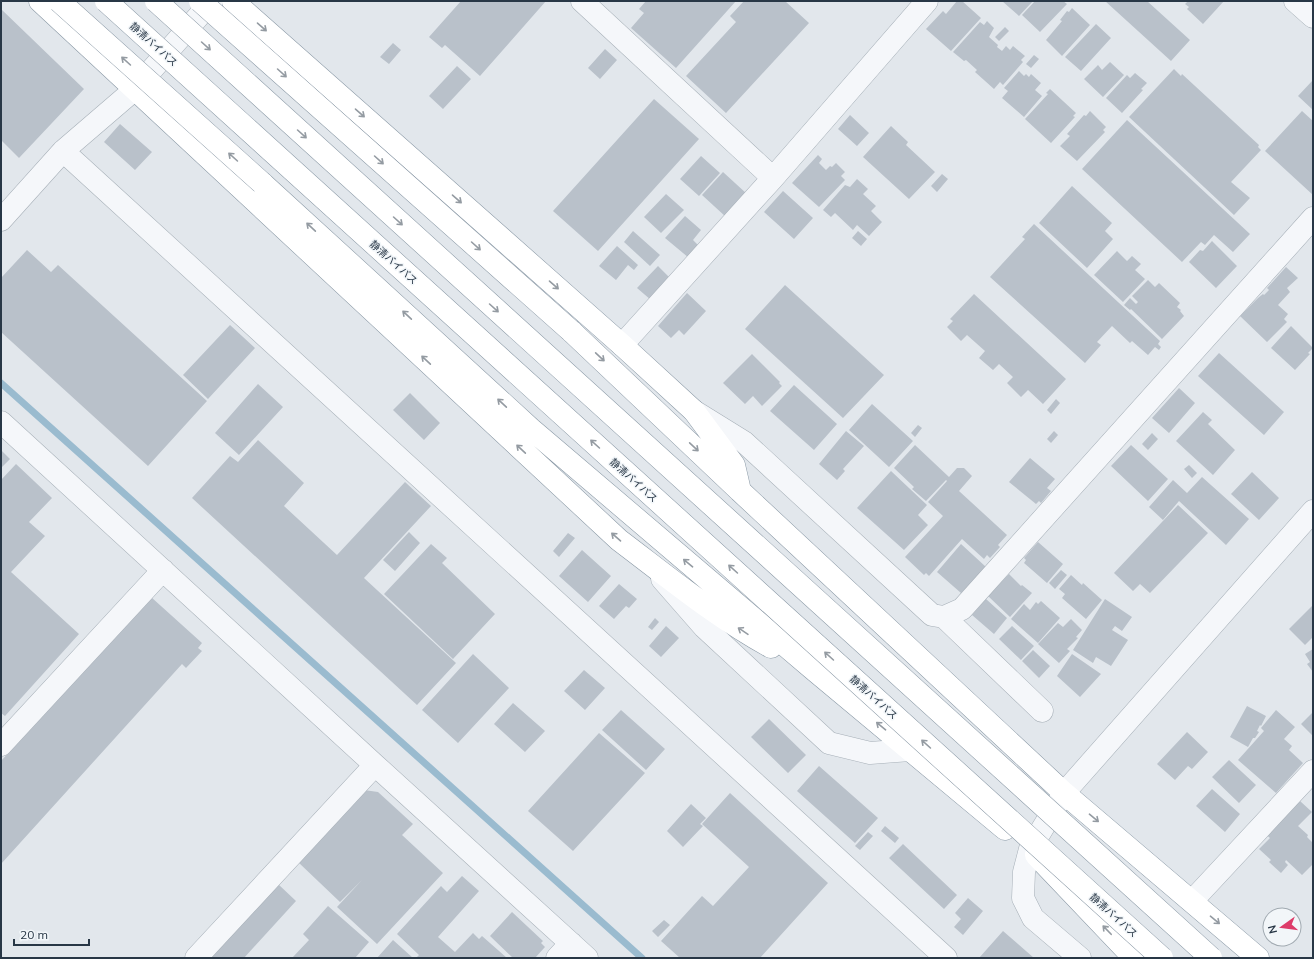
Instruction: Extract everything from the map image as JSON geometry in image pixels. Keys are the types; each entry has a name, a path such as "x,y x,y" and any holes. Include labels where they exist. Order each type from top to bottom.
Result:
{"highway":[{"path":"40,1 619,540 699,601 744,631 814,670"},
{"path":"58,1 262,182 531,429 814,670 1030,849 1134,958"},
{"name":"静清バイパス","path":"106,1 1162,958"},
{"path":"156,1 1211,958"},
{"path":"200,1 571,331 1064,794 1258,958"},
{"path":"233,1 622,345 694,411 734,465 740,490"},
{"path":"1239,941 1263,958"}],"street":[{"path":"1,220 63,151 134,90 212,1"},
{"path":"582,1 773,178"},
{"path":"622,345 773,178 927,1"},
{"path":"1295,1 1313,17"},
{"path":"63,151 946,958"},
{"path":"694,411 744,442 932,615 944,617 962,609 1313,218"},
{"path":"1,422 375,765 564,950 587,958"},
{"path":"1080,958 1033,918 1023,898 1024,872 1030,849 1064,794 1313,511"},
{"path":"644,558 704,627 829,743 870,753 910,750"},
{"path":"1,745 163,570"},
{"path":"944,617 1042,710"},
{"path":"196,958 375,765"},
{"path":"1192,901 1313,771"}],"building":[{"path":"461,1 546,1 480,76 445,45 442,48 429,37"},
{"path":"646,1 736,1 676,68 631,28 644,13 639,9"},
{"path":"744,1 785,1 809,23 726,113 686,76 736,22 730,16"},
{"path":"957,1 962,1 981,18 951,51 926,29 943,11 946,14"},
{"path":"1002,1 1033,1 1019,16"},
{"path":"1035,1 1063,1 1067,4 1040,32 1022,15"},
{"path":"1105,1 1147,1 1190,40 1171,61"},
{"path":"1188,1 1224,1 1203,24 1187,9 1189,7 1185,4"},
{"path":"1072,8 1090,25 1062,56 1046,40 1062,21 1060,20 1067,11 1069,12"},
{"path":"1,9 84,89 19,158 1,140"},
{"path":"987,21 994,28 989,37 998,45 997,47 1002,51 1006,46 1010,50 1013,46 1025,56 1021,60 1023,62 1003,85 1000,82 994,89 975,72 977,70 966,60 964,61 953,52 980,22 984,25"},
{"path":"1096,24 1111,38 1081,71 1065,57"},
{"path":"1005,27 1009,31 999,41 995,37"},
{"path":"393,43 401,50 389,64 380,57"},
{"path":"605,49 617,60 600,79 588,68"},
{"path":"1034,55 1039,59 1031,68 1026,64"},
{"path":"1110,62 1124,75 1103,97 1084,79 1098,65 1102,70"},
{"path":"457,66 471,79 443,109 429,96"},
{"path":"1174,69 1181,76 1182,74 1259,145 1258,147 1261,150 1231,182 1250,198 1234,215 1129,117"},
{"path":"1019,71 1024,76 1026,74 1029,77 1031,74 1041,83 1035,90 1042,96 1024,117 1002,98 1008,91 1004,88"},
{"path":"1135,73 1147,83 1141,89 1143,90 1122,113 1106,98 1127,75 1130,78"},
{"path":"1313,80 1313,110 1298,96"},
{"path":"1050,89 1076,113 1073,116 1075,117 1051,143 1025,119 1048,94 1046,93"},
{"path":"654,99 699,139 598,251 553,211"},
{"path":"1090,111 1106,127 1103,130 1105,132 1077,161 1060,146 1070,136 1067,134 1084,115 1086,116"},
{"path":"1302,111 1313,121 1313,195 1265,151"},
{"path":"850,115 869,133 857,146 838,129"},
{"path":"1127,120 1250,234 1233,252 1214,235 1205,245 1201,242 1182,262 1082,169"},
{"path":"120,124 152,152 135,170 104,142"},
{"path":"891,126 908,142 906,145 935,172 909,199 863,157"},
{"path":"818,155 822,159 819,163 826,170 836,163 845,172 841,176 845,180 819,207 792,183"},
{"path":"701,156 720,173 699,196 680,179"},
{"path":"723,172 747,194 726,217 702,195"},
{"path":"942,174 948,179 937,192 931,186"},
{"path":"857,179 868,189 863,194 876,206 871,211 882,222 869,236 857,225 853,230 835,213 831,217 823,210 845,185 850,187"},
{"path":"1072,186 1112,223 1105,231 1113,239 1087,268 1039,223"},
{"path":"783,191 813,218 794,239 764,212"},
{"path":"666,194 684,210 661,233 644,217"},
{"path":"685,216 701,230 693,240 700,247 689,258 665,238"},
{"path":"1034,224 1160,341 1158,344 1161,347 1159,350 1155,347 1148,355 1132,341 1130,343 1112,326 1097,342 1101,345 1085,363 990,277 1025,239 1022,237"},
{"path":"633,231 660,255 650,266 624,242"},
{"path":"858,231 867,239 861,246 852,238"},
{"path":"1212,241 1237,266 1216,288 1189,262 1200,250 1203,251"},
{"path":"617,246 638,265 634,270 628,265 616,280 599,266"},
{"path":"27,250 51,272 58,265 207,401 148,466 1,332 1,278"},
{"path":"1117,251 1127,261 1132,256 1141,264 1135,270 1145,279 1123,302 1094,275"},
{"path":"658,266 671,279 651,300 637,288"},
{"path":"1286,267 1298,278 1287,288 1290,292 1278,305 1288,314 1284,319 1287,322 1267,342 1240,316 1258,298 1269,290 1267,288"},
{"path":"1148,280 1155,287 1159,283 1180,303 1177,307 1181,310 1180,311 1184,316 1162,339 1131,309 1130,310 1124,305 1130,298 1136,304 1138,302 1132,296"},
{"path":"785,285 884,375 843,418 745,329"},
{"path":"687,293 706,311 684,335 679,330 671,338 658,326"},
{"path":"974,294 1066,379 1043,404 1028,390 1021,397 1007,383 1013,377 999,364 993,370 979,358 985,351 967,335 961,341 947,327 953,321 950,319"},
{"path":"230,325 255,348 208,399 183,375"},
{"path":"1291,326 1313,348 1308,353 1310,354 1295,370 1271,348"},
{"path":"1219,353 1284,412 1264,435 1198,376"},
{"path":"752,354 780,382 779,383 782,386 762,406 753,396 745,404 723,383"},
{"path":"258,384 283,407 239,455 215,433"},
{"path":"794,385 837,424 814,450 770,411"},
{"path":"1179,388 1195,403 1169,433 1152,418"},
{"path":"410,393 440,423 424,440 393,410"},
{"path":"1056,399 1060,403 1051,414 1047,410"},
{"path":"872,404 913,441 889,467 849,430"},
{"path":"1203,412 1212,420 1208,424 1235,450 1213,475 1176,441"},
{"path":"918,425 922,428 915,437 911,433"},
{"path":"846,431 864,446 843,469 845,471 837,480 819,464"},
{"path":"1054,431 1058,435 1051,443 1047,439"},
{"path":"1152,433 1158,439 1148,450 1142,444"},
{"path":"258,440 304,483 284,506 337,555 405,482 431,506 364,578 456,663 417,705 192,498 230,456 238,462"},
{"path":"915,445 949,477 957,468 964,468 972,476 959,491 1007,535 998,545 1000,547 990,558 987,555 984,559 962,539 929,576 926,573 924,575 905,557 943,516 928,502 947,481 946,480 926,501 912,489 914,487 894,468"},
{"path":"1131,445 1168,479 1148,501 1111,466"},
{"path":"1,450 10,459 1,468"},
{"path":"1030,458 1055,479 1047,488 1051,491 1041,503 1039,501 1036,504 1009,482"},
{"path":"16,464 52,498 29,522 45,536 11,572 79,634 5,716 1,713 1,480"},
{"path":"1189,465 1197,473 1192,478 1184,469"},
{"path":"891,471 927,505 918,515 928,525 904,550 857,508"},
{"path":"1252,472 1279,498 1259,520 1231,494"},
{"path":"1202,477 1249,519 1226,545 1179,501 1163,520 1149,507 1173,480 1187,493"},
{"path":"1178,505 1208,533 1150,593 1140,584 1133,591 1114,573"},
{"path":"409,532 420,543 395,571 383,560"},
{"path":"568,533 575,538 559,557 553,551"},
{"path":"1038,542 1063,564 1047,583 1024,563 1026,560 1024,558"},
{"path":"431,544 447,558 442,563 495,614 453,659 384,594"},
{"path":"961,544 986,567 961,593 937,572"},
{"path":"582,550 611,576 588,602 559,576"},
{"path":"1061,570 1067,575 1055,589 1049,583"},
{"path":"1009,574 1021,586 1022,585 1032,593 1010,617 988,596"},
{"path":"1071,575 1082,585 1083,583 1102,600 1086,619 1062,598 1065,594 1059,589"},
{"path":"619,584 637,599 629,608 626,606 614,619 599,606"},
{"path":"151,597 202,643 198,648 202,651 186,668 182,664 1,864 1,761"},
{"path":"986,599 1007,618 994,634 972,615"},
{"path":"1105,599 1132,617 1122,631 1115,626 1112,630 1128,640 1111,666 1096,657 1093,663 1073,650"},
{"path":"1041,601 1060,618 1038,643 1011,619 1024,604 1030,610 1036,602 1038,604"},
{"path":"1313,605 1313,637 1305,645 1289,629"},
{"path":"655,618 659,622 652,630 648,627"},
{"path":"1071,619 1082,630 1076,637 1078,638 1067,649 1070,651 1059,663 1038,644 1058,623 1063,627"},
{"path":"666,626 679,638 661,657 649,646"},
{"path":"1012,626 1034,646 1021,660 999,639"},
{"path":"1313,649 1313,672 1307,664 1310,662 1305,654"},
{"path":"1033,650 1050,666 1039,678 1022,661"},
{"path":"473,654 509,688 458,743 422,710"},
{"path":"1072,654 1101,674 1080,697 1057,676"},
{"path":"584,670 605,688 585,710 564,691"},
{"path":"513,703 545,731 525,752 494,724"},
{"path":"1247,706 1266,716 1257,731 1259,732 1255,738 1253,738 1248,747 1230,737"},
{"path":"621,710 665,749 646,770 602,730"},
{"path":"1276,710 1295,727 1284,739 1292,746 1289,750 1303,763 1276,793 1238,760 1264,731 1261,728"},
{"path":"1313,712 1313,734 1312,735 1301,724"},
{"path":"769,719 806,755 788,773 751,737"},
{"path":"1187,732 1208,752 1192,769 1188,766 1175,780 1157,764"},
{"path":"599,733 645,773 573,851 528,811"},
{"path":"1229,760 1256,785 1239,803 1212,777"},
{"path":"819,766 878,818 855,843 797,791"},
{"path":"1212,789 1240,814 1225,832 1196,806"},
{"path":"364,790 378,792 413,824 402,835 443,873 377,944 337,907 362,880 340,902 298,862"},
{"path":"1299,792 1305,796 1300,801 1312,812 1298,826 1308,835 1307,837 1313,843 1313,864 1302,875 1286,860 1285,862 1288,865 1281,873 1269,862 1271,860 1259,849 1270,838 1262,831"},
{"path":"730,793 828,883 760,958 680,958 661,941 702,896 713,906 749,867 702,824"},
{"path":"691,804 706,818 700,824 703,826 683,847 667,831"},
{"path":"885,826 899,838 895,843 881,831"},
{"path":"868,832 873,836 860,850 855,846"},
{"path":"903,844 957,895 944,909 889,858"},
{"path":"462,876 479,891 438,937 455,952 473,933 479,939 482,936 507,958 416,958 419,955 397,934 441,886 447,892"},
{"path":"278,884 296,901 244,958 211,958"},
{"path":"968,898 983,911 963,935 954,927 961,919 955,913"},
{"path":"328,906 369,942 355,958 292,958 309,940 303,934"},
{"path":"512,912 543,941 541,943 545,947 535,958 513,958 490,936"},
{"path":"664,920 670,925 658,937 652,931"},
{"path":"1003,931 1034,958 979,958"},
{"path":"393,940 413,958 377,958"}],"waterway":[{"path":"1,383 642,958"}]}
